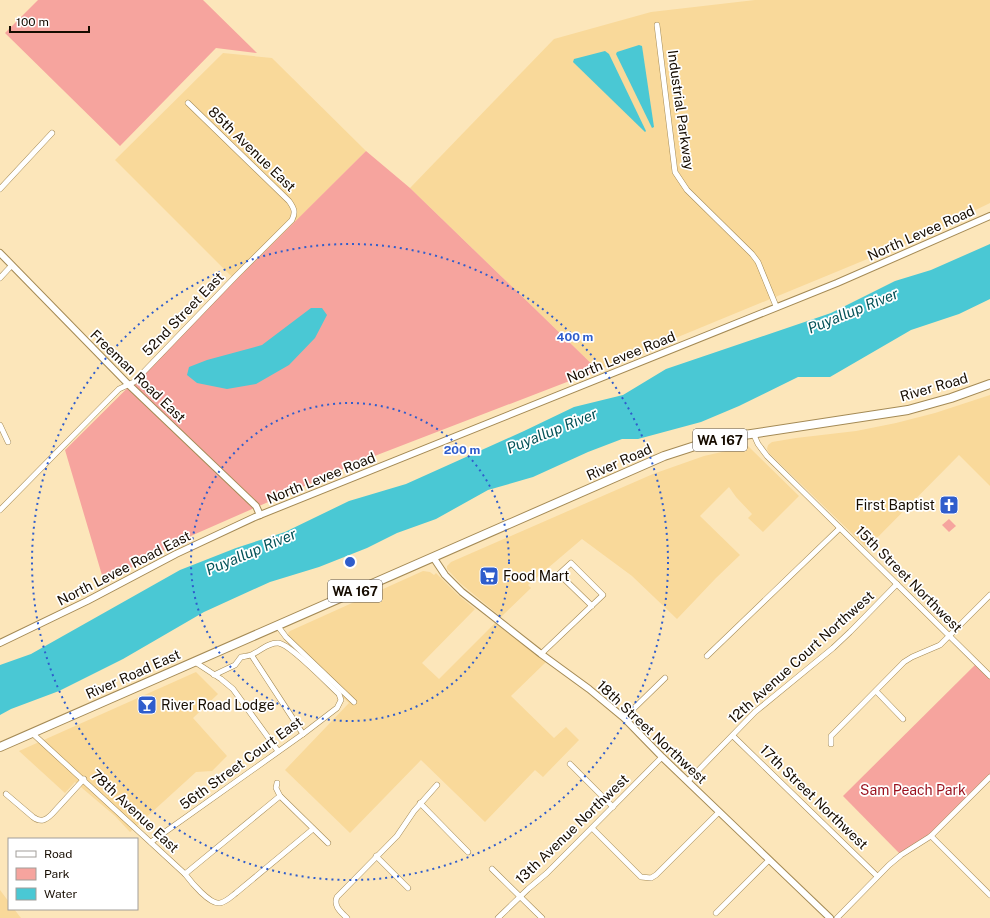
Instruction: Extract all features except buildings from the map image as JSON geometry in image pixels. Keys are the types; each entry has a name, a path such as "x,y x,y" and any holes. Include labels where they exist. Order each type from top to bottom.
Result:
{"main road":[{"name":"River Road","path":"277,625 664,456 713,441 753,433 908,410 951,398 990,384"},
{"name":"River Road East","path":"0,747 277,625"}],"street":[{"name":"Industrial Parkway","path":"657,25 676,172 687,190 752,254 758,262 776,306"},
{"name":"85th Avenue East","path":"188,103 289,201 295,214"},
{"path":"0,189 52,133"},
{"name":"52nd Street East","path":"0,510 119,389 134,382 236,276 291,222 295,214"},
{"name":"North Levee Road","path":"260,515 599,378 636,365 776,306 837,283 990,216"},
{"name":"Freeman Road East","path":"0,253 128,384 256,506 260,515"},
{"path":"0,278 12,265"},
{"path":"0,425 8,442"},
{"name":"15th Street Northwest","path":"753,433 761,449 777,466 990,676"},
{"name":"North Levee Road East","path":"0,643 87,601 176,554 260,515"},
{"path":"707,656 840,528"},
{"name":"18th Street Northwest","path":"433,557 444,575 462,592 541,654 578,680 624,718 662,757 830,918"},
{"path":"541,654 592,606 603,595 571,563 559,574 592,606"},
{"name":"12th Avenue Court Northwest","path":"688,782 755,712 850,632 897,584"},
{"path":"830,744 831,736 904,662 935,647 949,636 990,595"},
{"path":"277,625 286,637 354,702"},
{"name":"56th Street Court East","path":"151,842 268,760 337,708 341,700 339,694 292,650 283,644 269,644 252,656"},
{"path":"214,675 235,665 241,656 252,656 303,734"},
{"path":"195,662 233,689 278,751"},
{"path":"624,718 665,678"},
{"path":"876,691 903,719"},
{"name":"78th Avenue East","path":"32,733 84,779 185,874 194,886 216,903 222,903 236,893 313,829"},
{"name":"17th Street Northwest","path":"733,736 877,876"},
{"name":"13th Avenue Northwest","path":"498,918 542,878 662,757"},
{"path":"570,764 613,807"},
{"path":"837,918 877,876 898,857 930,836 990,777"},
{"path":"6,794 33,818 40,821 47,819 84,779"},
{"path":"278,783 276,788 280,796 328,843"},
{"path":"348,918 337,907 335,902 339,893 397,836 420,803 437,785"},
{"path":"185,874 280,796"},
{"path":"420,803 468,852"},
{"path":"592,828 641,877 651,878 656,875 719,812"},
{"path":"930,836 990,895"},
{"path":"376,856 408,888"},
{"path":"716,913 769,860"},
{"path":"492,869 542,918"}],"shaded area":[{"path":"755,0 990,0 990,203 916,239 598,370 410,188 554,39 651,12"},
{"path":"223,53 272,58 366,151 236,281 115,160"},
{"path":"990,395 990,486 959,455 867,548 769,453 767,449 768,445 772,442 856,431 896,423 935,413"},
{"path":"748,446 799,496 763,532 748,518 752,514 729,487 700,516 740,555 677,619 632,576 582,539 528,585 531,588 501,617 460,583 447,569 447,566 451,562 653,474 704,456"},
{"path":"423,571 430,572 434,575 436,573 458,595 475,609 422,663 439,679 495,623 546,662 511,696 554,738 566,727 579,740 543,777 535,770 485,822 421,760 350,833 285,770 349,703 321,677 327,674 289,636 288,633"},
{"path":"196,672 218,694 193,718 227,756 212,771 196,772 130,832 115,816 75,782 65,793 19,751"},
{"path":"0,890 8,901 8,910 15,910 21,918 0,918"}],"green space":[{"path":"38,0 203,0 257,53 216,48 120,146 5,33"},
{"path":"366,151 410,188 598,370 359,462 193,535 104,582 65,450"},
{"path":"949,519 956,526 949,532 942,525"},
{"name":"Sam Peach Park","path":"977,663 990,676 990,777 931,836 901,855 843,796"}],"water":[{"path":"639,45 642,46 654,127 652,128 616,54 617,52"},
{"path":"605,51 609,54 646,131 645,132 573,62 574,59"},
{"name":"Puyallup River","path":"990,244 990,299 959,314 911,330 830,377 798,377 739,406 701,422 638,439 622,439 588,452 533,477 488,490 436,519 397,533 367,548 319,567 270,582 204,612 123,659 59,691 11,709 0,715 0,665 31,654 180,570 236,548 285,532 349,501 406,484 574,407 623,395 666,369 831,313 895,281 931,270"},
{"path":"311,308 322,308 327,315 315,338 289,365 256,384 227,389 197,383 187,375 189,367 207,360 262,345"}],"place":[{"name":"First Baptist","path":"949,505"},
{"name":"Food Mart","path":"489,576"},
{"name":"River Road Lodge","path":"147,705"}]}
